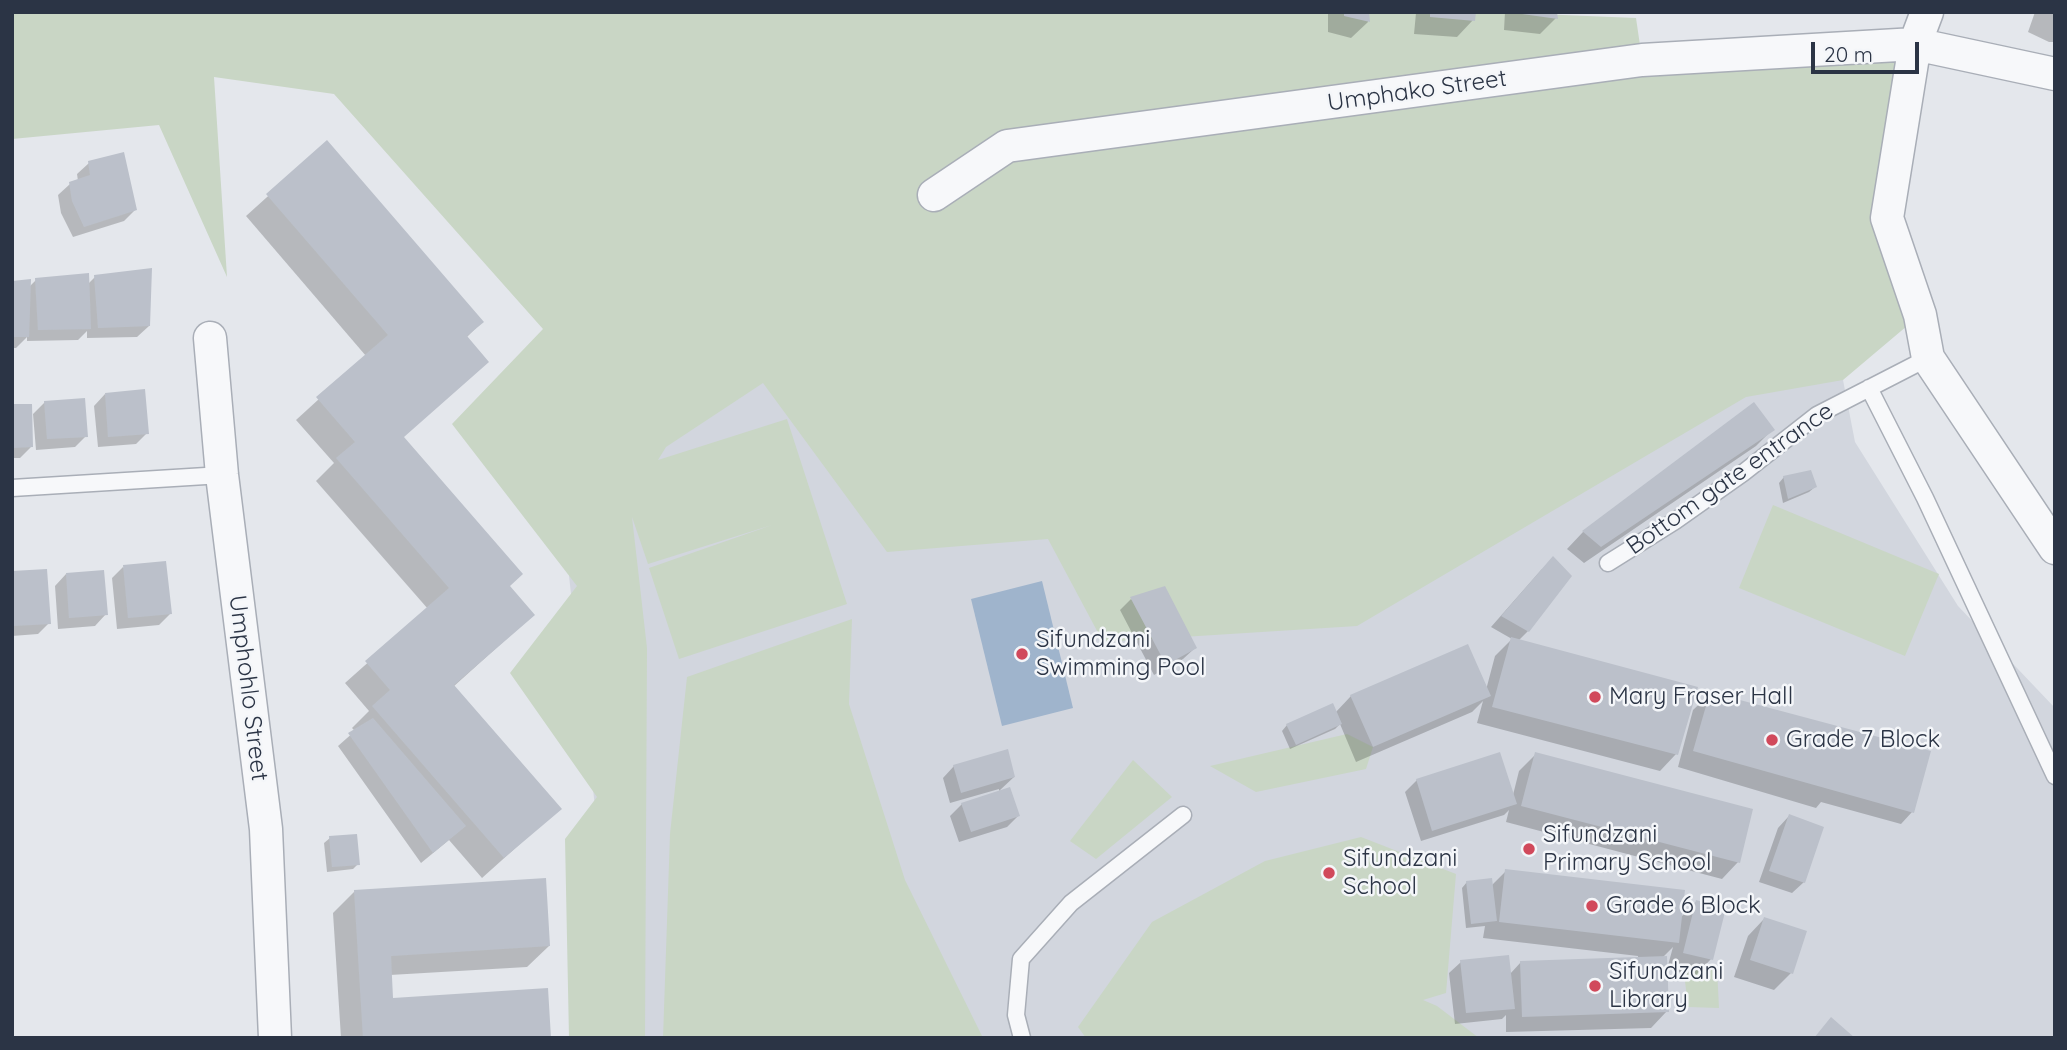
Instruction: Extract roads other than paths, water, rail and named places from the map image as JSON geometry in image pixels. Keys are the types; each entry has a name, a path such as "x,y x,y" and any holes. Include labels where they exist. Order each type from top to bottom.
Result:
{"street":[{"path":"1927,12 1915,44 1887,218 1920,315 1928,358 2055,548"},
{"name":"Umphako Street","path":"934,195 1007,146 1642,60 1915,44 2055,74"},
{"name":"Umphohlo Street","path":"210,338 222,475 266,829 275,1038"}],"lane":[{"name":"Bottom gate entrance","path":"1608,563 1675,521 1817,415 1928,358"},
{"path":"1869,388 1925,498 2055,776"},
{"path":"12,488 222,475"},
{"path":"1022,1038 1016,1015 1021,959 1071,903 1183,815"}],"water":[{"name":"Sifundzani Swimming Pool","path":"1042,581 1073,708 1002,726 971,599"}],"place":[{"name":"Sifundzani Swimming Pool","path":"1022,654"},
{"name":"Mary Fraser Hall","path":"1595,697"},
{"name":"Grade 7 Block","path":"1772,740"},
{"name":"Sifundzani Primary School","path":"1529,849"},
{"name":"Sifundzani School","path":"1329,873"},
{"name":"Grade 6 Block","path":"1592,906"},
{"name":"Sifundzani Library","path":"1595,986"}]}
